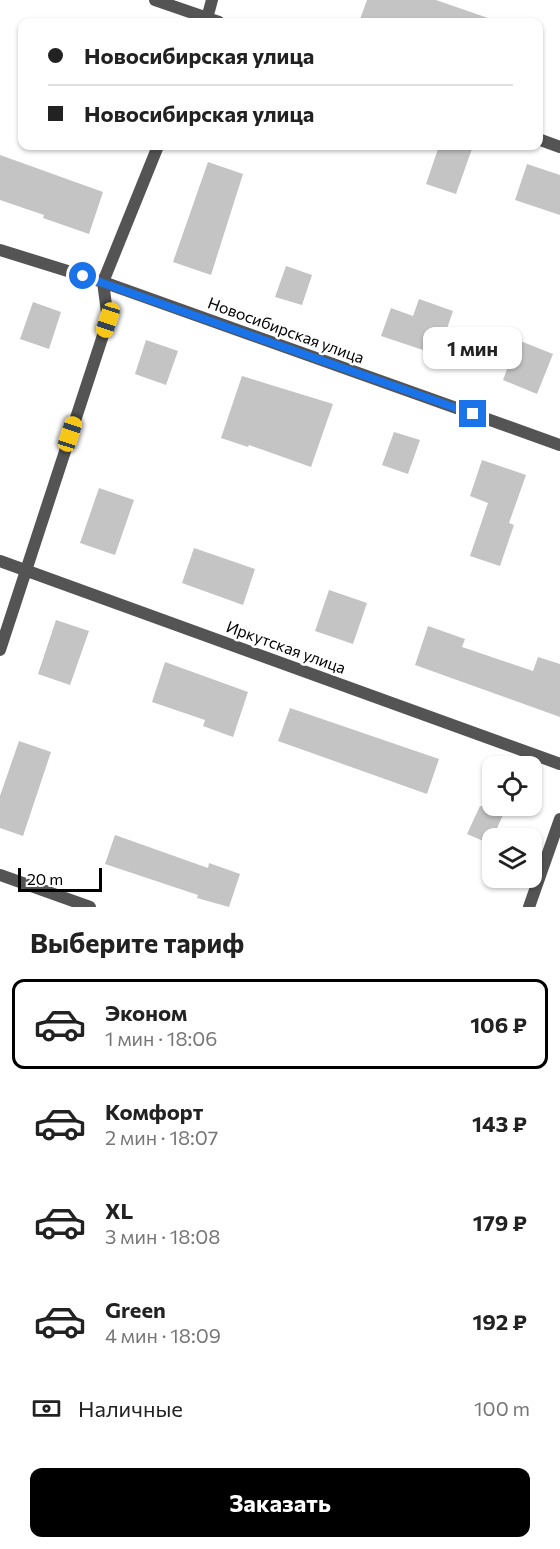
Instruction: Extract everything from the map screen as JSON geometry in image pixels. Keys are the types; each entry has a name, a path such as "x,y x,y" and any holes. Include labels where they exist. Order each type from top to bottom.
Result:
{"street":[{"path":"155,0 203,18"},
{"path":"211,18 212,0"},
{"path":"543,141 560,147"},
{"path":"0,650 108,320 104,282 156,150"},
{"name":"Новосибирская улица","path":"0,250 104,282 560,445"},
{"name":"Иркутская улица","path":"0,561 560,764"},
{"path":"529,907 560,819"},
{"path":"0,875 90,907"}],"building":[{"path":"367,0 436,0 488,18 360,18"},
{"path":"438,150 472,150 456,194 426,184"},
{"path":"0,155 103,192 89,234 0,200"},
{"path":"208,162 243,174 211,275 173,262"},
{"path":"527,164 560,175 560,215 515,200"},
{"path":"286,266 312,275 302,305 275,297"},
{"path":"419,299 453,311 438,355 381,336 391,308 413,316"},
{"path":"33,302 61,312 49,349 20,339"},
{"path":"146,340 178,351 166,385 135,374"},
{"path":"518,340 553,354 537,394 503,380"},
{"path":"242,376 333,404 311,467 249,445 248,447 221,438"},
{"path":"394,432 420,440 408,474 382,465"},
{"path":"482,460 526,475 509,523 514,525 500,566 470,556 488,503 470,496"},
{"path":"99,488 134,500 115,555 80,543"},
{"path":"194,548 255,569 243,605 182,583"},
{"path":"329,590 367,603 353,644 315,631"},
{"path":"56,620 89,631 70,685 38,674"},
{"path":"428,626 465,639 462,647 533,671 538,657 560,664 560,717 415,665"},
{"path":"165,662 248,692 233,737 203,726 205,720 152,702"},
{"path":"290,708 439,759 427,794 278,741"},
{"path":"19,741 51,752 23,836 0,828 0,796"},
{"path":"480,806 482,806 482,816 503,816 497,828 482,828 482,841 467,834"},
{"path":"115,835 208,868 209,863 240,874 229,907 197,898 198,895 105,864"}],"route":[{"path":"83,276 473,414"}]}
